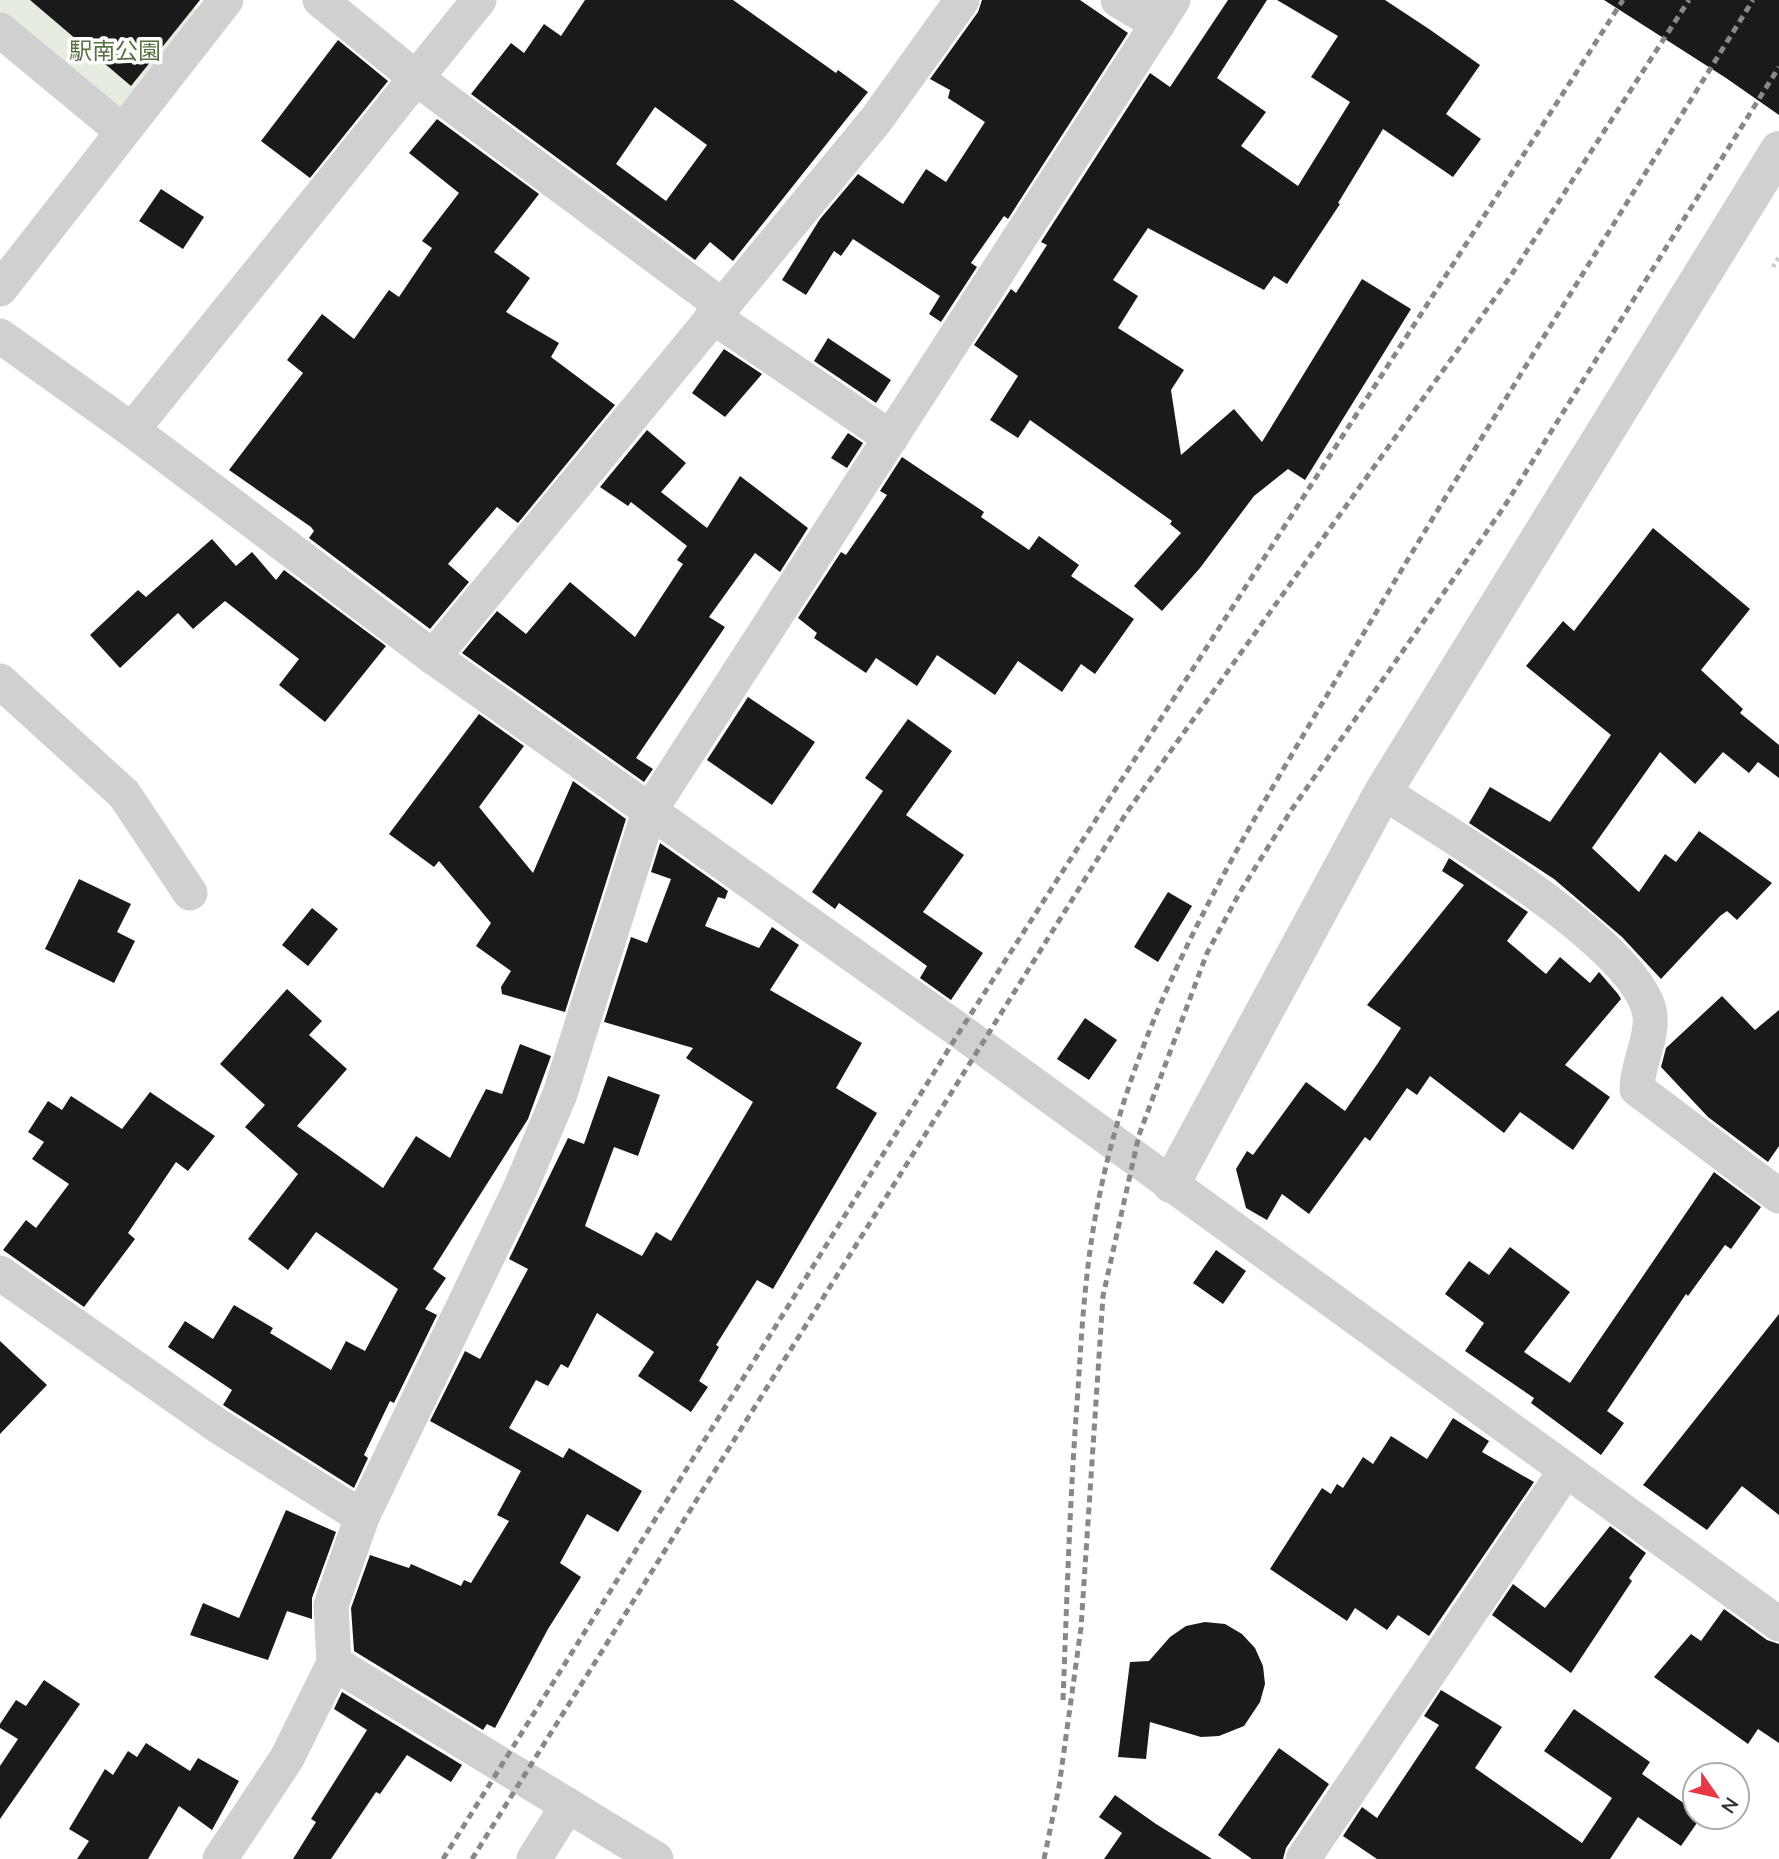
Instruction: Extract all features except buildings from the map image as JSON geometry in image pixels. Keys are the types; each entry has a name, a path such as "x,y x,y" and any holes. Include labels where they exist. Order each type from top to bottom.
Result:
{"street":[{"path":"0,289 226,0"},
{"path":"320,0 416,78 716,310 891,438"},
{"path":"132,430 479,0"},
{"path":"433,656 716,310 876,120 962,0"},
{"path":"220,1859 287,1758 334,1663 331,1605 362,1517 520,1189 560,1094 649,812 1166,12 1118,0"},
{"path":"0,30 122,131"},
{"path":"1171,1184 1383,792 1779,150"},
{"path":"0,337 132,430 433,656 649,812 828,936 1779,1624"},
{"path":"0,681 124,793 190,893"},
{"path":"1383,792 1553,903 1631,976 1649,1009 1650,1026 1637,1089 1779,1196"},
{"path":"0,1273 218,1426 362,1517"},
{"path":"1303,1859 1566,1470"},
{"path":"334,1663 656,1859"},
{"path":"534,1859 568,1805"}],"path":[{"path":"1773,267 1779,257"}],"green space":[{"name":"駅南公園","path":"0,0 184,0 208,18 120,123 0,21"}],"railway":[{"path":"443,1859 960,1031 1623,0"},
{"path":"472,1859 1127,812 1510,277 1689,0"},
{"path":"1063,1700 1081,1341 1095,1217 1118,1121 1170,982 1237,850 1349,658 1549,328 1753,0"},
{"path":"1044,1859 1059,1787 1081,1628 1103,1296 1139,1135 1207,953 1240,892 1292,809 1504,507 1779,67"}]}
